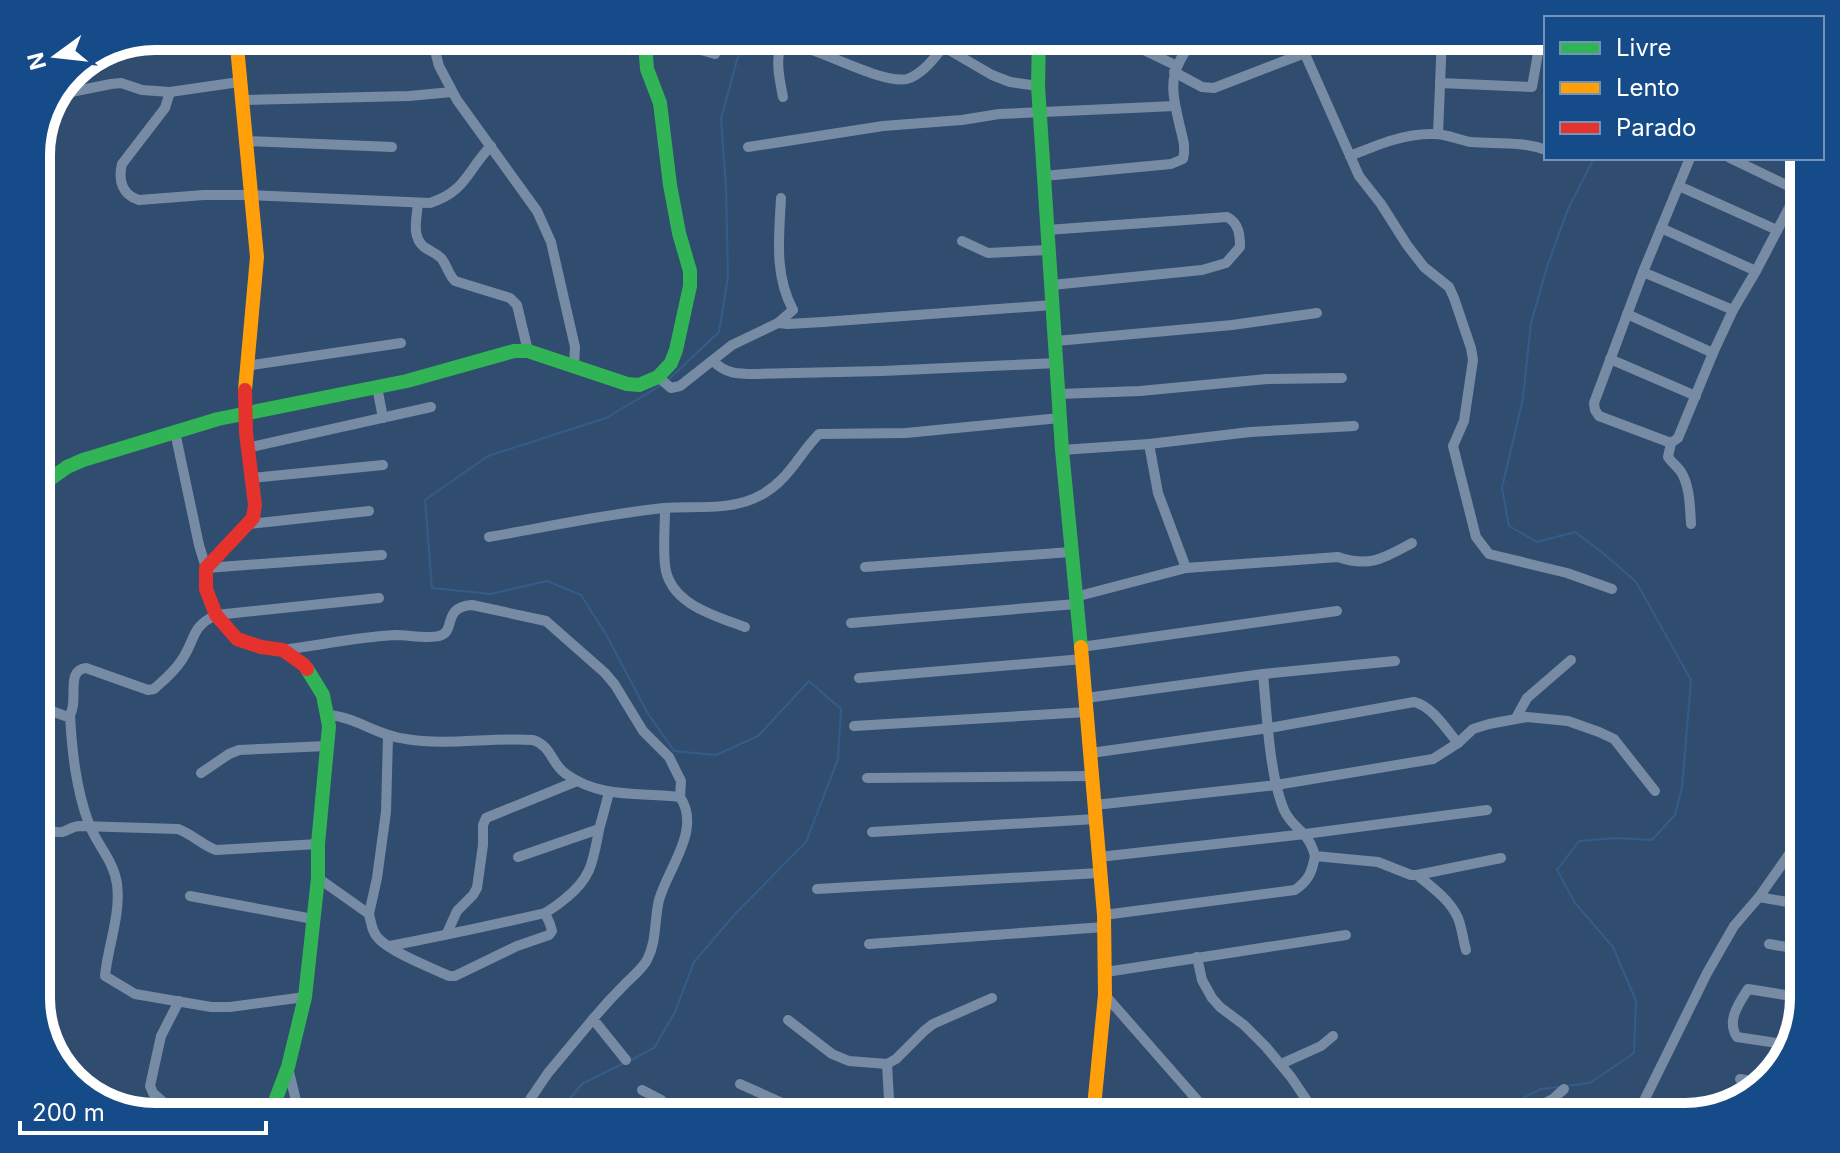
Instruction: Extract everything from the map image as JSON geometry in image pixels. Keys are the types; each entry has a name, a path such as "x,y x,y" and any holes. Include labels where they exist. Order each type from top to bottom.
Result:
{"street":[{"path":"206,568 249,524 255,505 245,413 246,366 257,257 237,50"},
{"path":"434,50 452,92 537,211 551,242 575,347 574,366"},
{"path":"50,479 83,460 175,432 245,413 407,381 514,351 528,351 627,384 639,385 658,377 671,363 676,350 690,286 690,271 679,233 660,103 647,69 646,50"},
{"path":"701,50 715,54"},
{"path":"780,50 778,75 783,97"},
{"path":"811,50 875,74 904,80 911,78 941,50"},
{"path":"951,50 1010,82 1038,86"},
{"path":"1038,50 1039,113 1062,450 1104,921 1105,995 1094,1103"},
{"path":"1141,50 1202,87 1214,88 1305,53"},
{"path":"1044,176 1183,159 1185,147 1173,83 1176,69 1188,50"},
{"path":"1304,50 1359,176 1424,267 1449,287 1459,311 1473,360 1464,421 1453,446 1476,537 1489,554 1567,573 1612,589"},
{"path":"1438,134 1441,50"},
{"path":"1440,83 1532,87 1539,50"},
{"path":"96,87 121,83 142,90 170,92 239,82"},
{"path":"170,92 165,108 122,164 119,174 121,184 130,198 250,195 430,203 456,190 491,146"},
{"path":"241,100 452,92"},
{"path":"748,147 883,126 999,114 1175,106"},
{"path":"1350,156 1413,135 1438,134 1470,142 1531,145 1544,149"},
{"path":"246,141 392,147"},
{"path":"1671,443 1599,416 1594,403 1689,160"},
{"path":"1734,160 1790,187"},
{"path":"1679,186 1777,230"},
{"path":"658,377 671,388 676,388 732,345 778,323 793,310 779,273 781,198"},
{"path":"418,203 415,234 418,242 437,254 455,281 510,298 517,305 528,351"},
{"path":"1691,524 1683,477 1668,457 1671,443 1678,438 1733,310 1790,206"},
{"path":"1047,230 1227,217 1237,225 1240,239 1240,247 1231,259 1202,270 1052,285"},
{"path":"1661,228 1756,271"},
{"path":"962,241 988,253 1048,250"},
{"path":"1643,272 1733,310"},
{"path":"778,323 1053,305"},
{"path":"1056,341 1232,325 1317,313"},
{"path":"1627,314 1713,353"},
{"path":"246,366 401,343"},
{"path":"1610,359 1696,396"},
{"path":"713,361 736,374 1057,363"},
{"path":"1059,394 1140,391 1267,379 1342,378"},
{"path":"377,387 383,418"},
{"path":"247,448 431,407"},
{"path":"489,537 665,508 741,503 774,488 819,434 906,433 1060,418"},
{"path":"1062,450 1250,432 1354,426"},
{"path":"175,432 206,568 206,589 216,615 237,639 283,650 381,636 443,635 455,609 472,605 546,621 615,685 643,731 669,757 681,781 680,797 687,809 688,821 683,845 659,902 656,934 646,963 593,1019 528,1103"},
{"path":"1149,444 1158,493 1186,568"},
{"path":"252,478 383,465"},
{"path":"665,508 665,567 672,584 697,608 745,627"},
{"path":"249,524 369,511"},
{"path":"851,623 1076,601 1186,568 1338,557 1357,562 1386,557 1412,543"},
{"path":"865,567 1071,552"},
{"path":"206,568 382,555"},
{"path":"305,997 211,1007 135,994 105,976 118,904 117,885 114,869 90,827 80,795 72,752 70,715 73,710 74,678 80,668 86,668 148,690 154,689 179,664 202,621 216,615 379,598"},
{"path":"859,678 1082,653 1337,611"},
{"path":"274,1103 288,1067 305,997 318,878 328,715 323,695 304,665 283,650"},
{"path":"1516,718 1527,698 1571,660"},
{"path":"854,726 1087,705 1263,674 1395,661"},
{"path":"869,944 1104,921 1295,890 1311,874 1315,856 1305,834 1288,819 1276,785 1263,674"},
{"path":"1091,753 1269,728 1414,702 1429,710 1458,743"},
{"path":"50,710 70,715"},
{"path":"328,715 347,717 388,737 427,742 533,740 542,743 562,773 587,787 609,792 680,797"},
{"path":"872,832 1096,812 1433,759 1473,729 1516,718 1568,721 1614,739 1655,791"},
{"path":"388,737 386,812 369,914 377,938 449,976 455,976 517,946 549,935 552,931 545,913"},
{"path":"201,773 239,750 327,746"},
{"path":"867,778 1092,776"},
{"path":"447,933 457,911 477,888 486,818 577,781"},
{"path":"390,946 545,913 585,879 594,859 609,792"},
{"path":"1099,857 1487,810"},
{"path":"50,830 64,831 73,826 178,829 216,850 318,844"},
{"path":"518,857 599,829"},
{"path":"1315,856 1378,862 1411,875 1501,858"},
{"path":"1643,1103 1707,973 1734,926 1790,860"},
{"path":"817,889 1099,873"},
{"path":"1417,875 1454,911 1459,919 1466,950"},
{"path":"318,878 369,914"},
{"path":"190,896 313,919"},
{"path":"1759,897 1790,903"},
{"path":"1106,972 1346,935"},
{"path":"1769,944 1790,948"},
{"path":"1197,957 1202,980 1212,998 1244,1025 1281,1064 1308,1103"},
{"path":"1779,1043 1737,1037 1731,1028 1732,1020 1748,989 1790,996"},
{"path":"1105,995 1200,1103"},
{"path":"788,1020 832,1054 849,1061 887,1064 933,1024 992,998"},
{"path":"164,1103 150,1086 161,1036 179,1001"},
{"path":"593,1019 626,1060"},
{"path":"1281,1064 1321,1046 1333,1036"},
{"path":"887,1064 889,1103"},
{"path":"288,1067 297,1103"},
{"path":"1740,1079 1749,1081"},
{"path":"740,1084 782,1103"},
{"path":"1545,1103 1564,1089"},
{"path":"642,1090 664,1103"}],"waterway":[{"path":"668,380 719,332 728,277 721,119 741,50"},
{"path":"1566,1086 1590,1083 1634,1053 1636,1001 1613,947 1575,903 1557,870 1579,841 1616,838 1652,840 1675,815 1682,788 1691,680 1636,582 1603,553 1575,532 1537,542 1509,526 1502,488 1523,398 1531,323 1568,209 1593,160"},
{"path":"631,1060 654,1048 675,1012 694,962 735,914 806,842 838,759 841,709 809,681 758,736 716,755 674,751 647,712 607,636 581,595 547,581 491,594 432,588 425,500 488,456 606,418 660,386"},
{"path":"566,1103 582,1084 622,1064"},
{"path":"1513,1103 1541,1089 1560,1087"}],"traffic: fast":[{"path":"50,479 83,460 218,419 407,381 514,351 528,351 627,384 639,385 658,377 671,363 676,350 690,286 690,271 670,185 660,103 647,69 646,50"},
{"path":"1039,50 1038,86 1062,450 1081,647"},
{"path":"274,1103 288,1067 305,997 318,878 318,844 329,726 323,695 307,669"}],"traffic: slow":[{"path":"237,50 257,257 245,390"},
{"path":"1081,647 1104,915 1105,995 1094,1103"}],"traffic: jam":[{"path":"245,390 246,433 255,505 253,518 206,568 206,589 216,615 237,639 283,650 307,669"}]}
